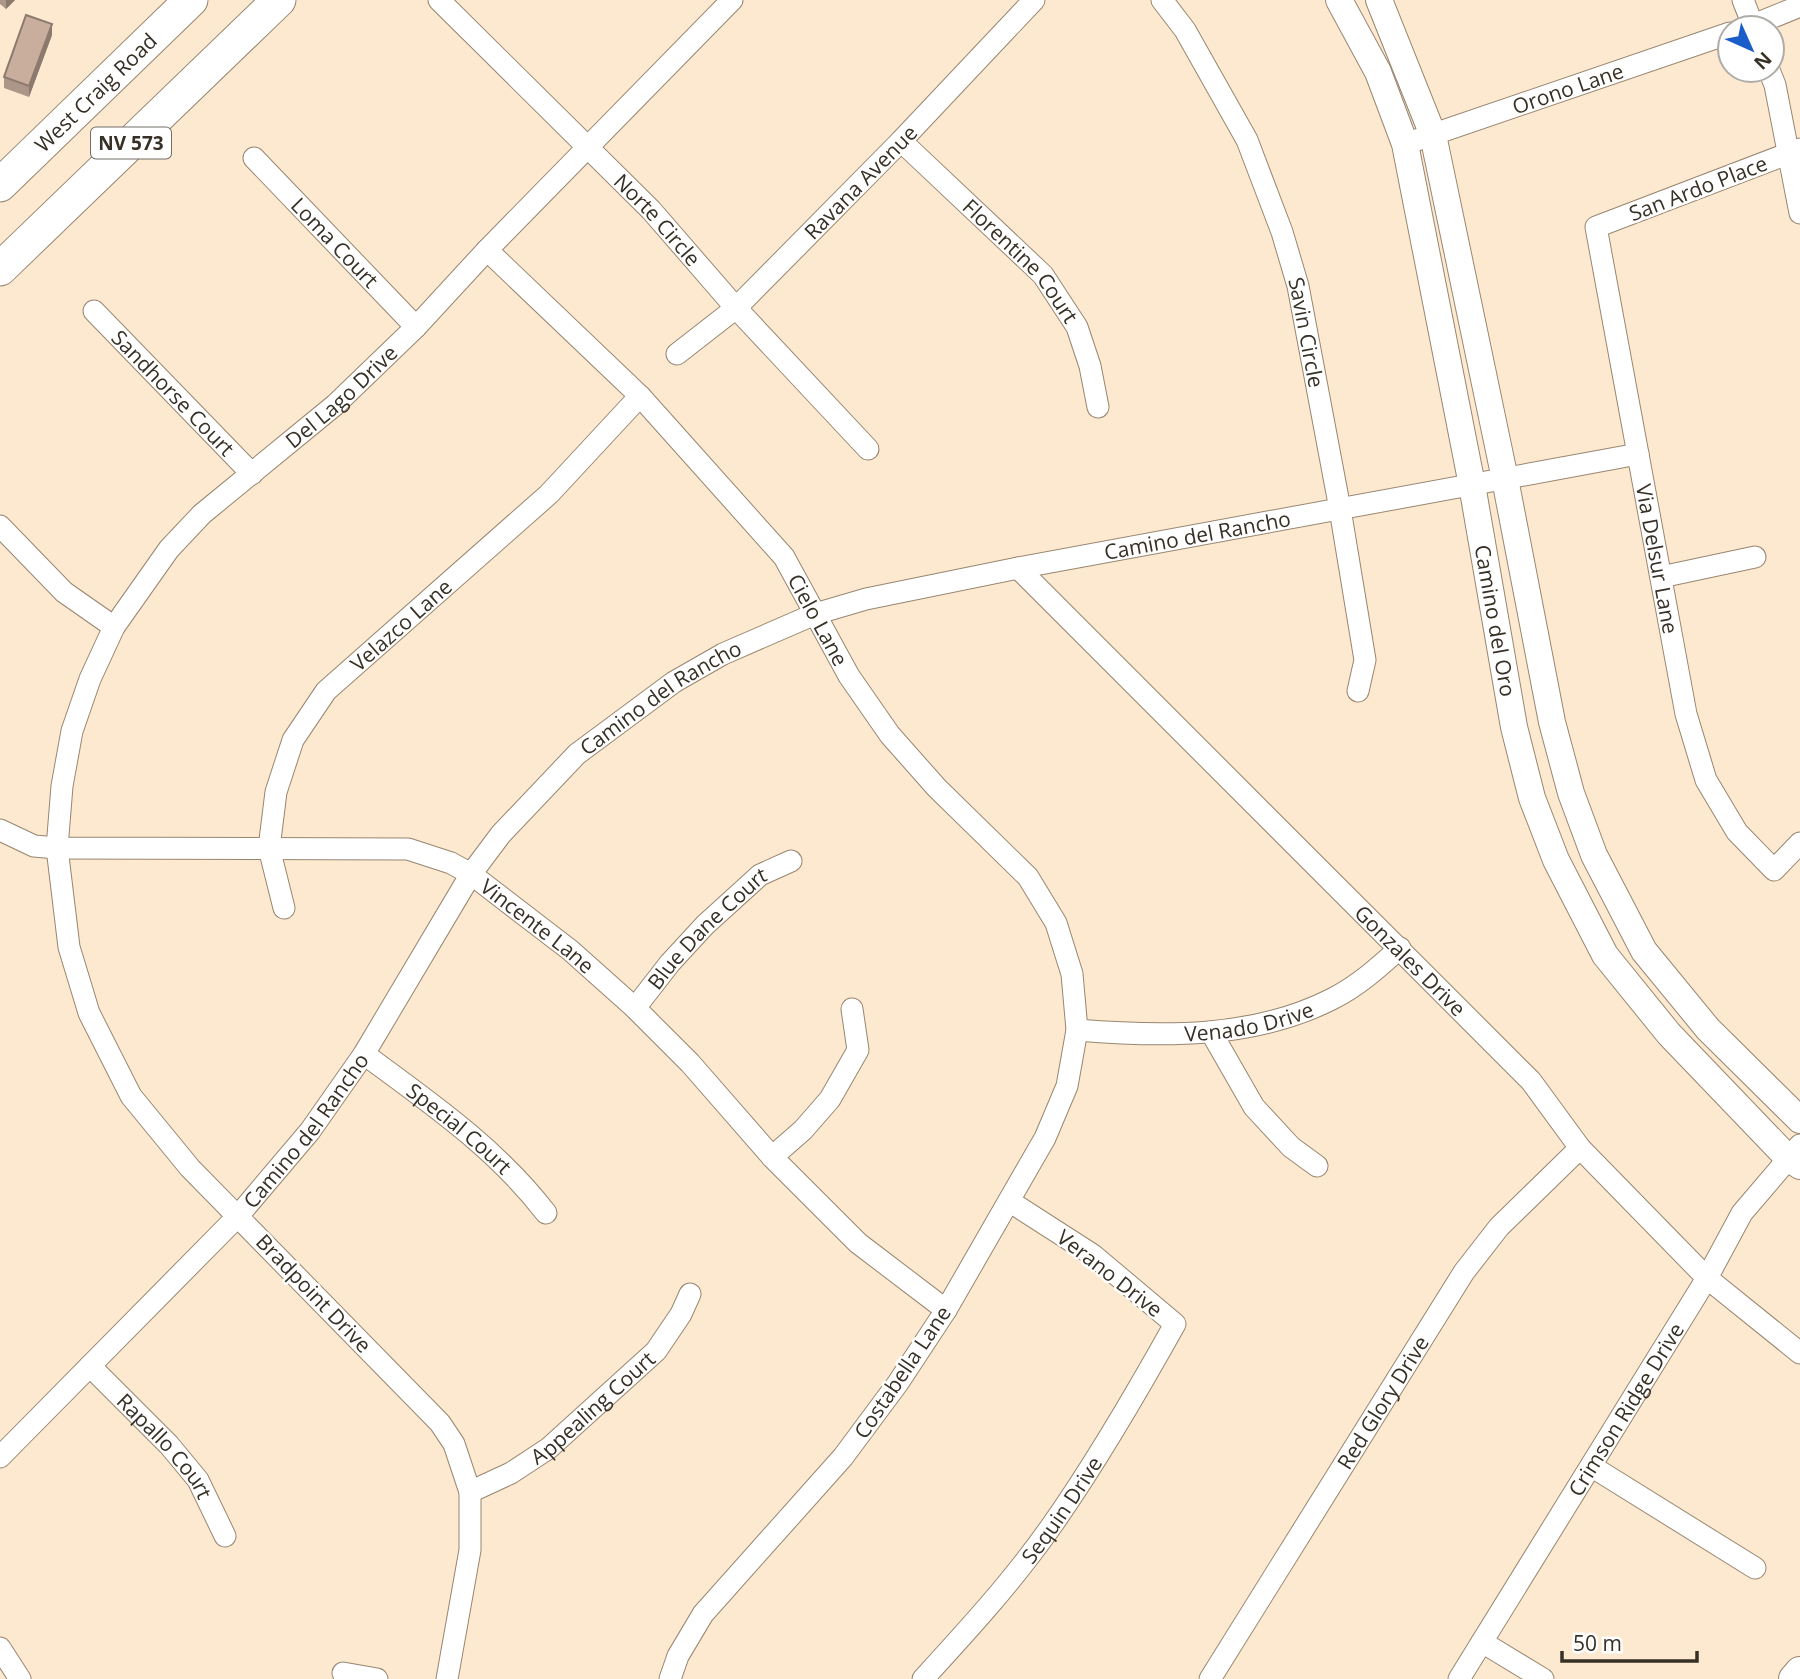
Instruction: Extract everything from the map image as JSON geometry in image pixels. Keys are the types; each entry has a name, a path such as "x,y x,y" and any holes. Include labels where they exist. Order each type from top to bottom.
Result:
{"main road":[{"name":"West Craig Road","path":"0,185 191,0"},
{"name":"NV 573","path":"0,269 279,0"},
{"path":"1794,1679 1800,1672"}],"street":[{"name":"Norte Circle","path":"439,0 651,210 736,309 868,449"},
{"name":"Del Lago Drive","path":"57,848 62,786 72,731 90,679 114,626 169,549 202,514 335,405 416,327 587,146 732,0"},
{"name":"Ravana Avenue","path":"677,354 736,309 901,141 1034,0"},
{"name":"Savin Circle","path":"1163,0 1185,30 1247,140 1282,232 1298,286 1365,660 1358,691"},
{"name":"Camino del Oro","path":"1339,0 1378,72 1405,144 1472,485 1514,727 1532,798 1556,860 1605,956 1669,1034 1796,1156"},
{"name":"Camino del Oro","path":"1379,0 1433,135 1506,479 1552,722 1571,793 1594,855 1644,951 1708,1029 1800,1120"},
{"path":"1781,14 1800,6"},
{"name":"Orono Lane","path":"1405,144 1716,38"},
{"path":"1775,84 1794,152 1800,212"},
{"name":"Florentine Court","path":"901,141 1043,275 1077,327 1090,366 1098,407"},
{"name":"San Ardo Place","path":"1596,227 1794,152"},
{"name":"Loma Court","path":"254,158 416,327"},
{"name":"Via Delsur Lane","path":"1596,227 1686,714 1706,780 1737,832 1774,870 1800,843"},
{"name":"Cielo Lane","path":"487,250 640,396 784,557 849,676 890,735 937,788 1028,877 1056,923 1072,974 1076,1030"},
{"name":"Sandhorse Court","path":"94,311 252,474"},
{"name":"Velazco Lane","path":"284,908 269,848 275,793 293,740 326,691 549,494 640,396"},
{"name":"Camino del Rancho","path":"0,1457 238,1216 310,1131 365,1054 471,873 501,834 577,754 674,682 723,654 816,614 866,599 1018,568 1638,454"},
{"path":"0,526 64,593 114,626"},
{"path":"1661,578 1755,557"},
{"name":"Gonzales Drive","path":"1018,568 1531,1081 1580,1148 1707,1278 1800,1353"},
{"name":"Vincente Lane","path":"0,830 34,846 57,848 408,849 451,863 471,873 570,950 635,1008 690,1063 772,1157 858,1243 946,1310"},
{"name":"Bradpoint Drive","path":"57,848 69,947 89,1013 131,1096 190,1168 440,1423 454,1444 470,1492 470,1549 447,1679"},
{"name":"Blue Dane Court","path":"635,1008 670,962 705,925 760,875 791,861"},
{"name":"Venado Drive","path":"1076,1030 1143,1035 1211,1032 1260,1025 1298,1014 1334,998 1367,977 1400,948"},
{"path":"772,1157 803,1130 830,1099 858,1051 852,1009"},
{"name":"Costabella Lane","path":"670,1679 678,1656 703,1614 843,1457 898,1383 946,1310 1045,1138 1067,1086 1076,1030"},
{"path":"1211,1032 1254,1107 1290,1146 1317,1166"},
{"name":"Special Court","path":"365,1054 472,1135 528,1190 546,1213"},
{"name":"Red Glory Drive","path":"1210,1679 1464,1272 1499,1227 1580,1148"},
{"name":"Crimson Ridge Drive","path":"1459,1679 1707,1278 1742,1213 1796,1156"},
{"name":"Verano Drive","path":"1009,1201 1093,1255 1175,1324"},
{"name":"Appealing Court","path":"470,1492 512,1473 549,1448 656,1351 681,1314 690,1294"},
{"name":"Sequin Drive","path":"923,1679 983,1614 1049,1530 1122,1418 1175,1324"},
{"name":"Rapallo Court","path":"90,1366 169,1445 198,1480 225,1536"},
{"path":"1591,1466 1755,1568"},
{"path":"1482,1642 1543,1679"},
{"path":"0,1648 20,1679"},
{"path":"343,1673 377,1679"}],"building":[{"path":"26,15 52,24 29,86 4,77"}]}
